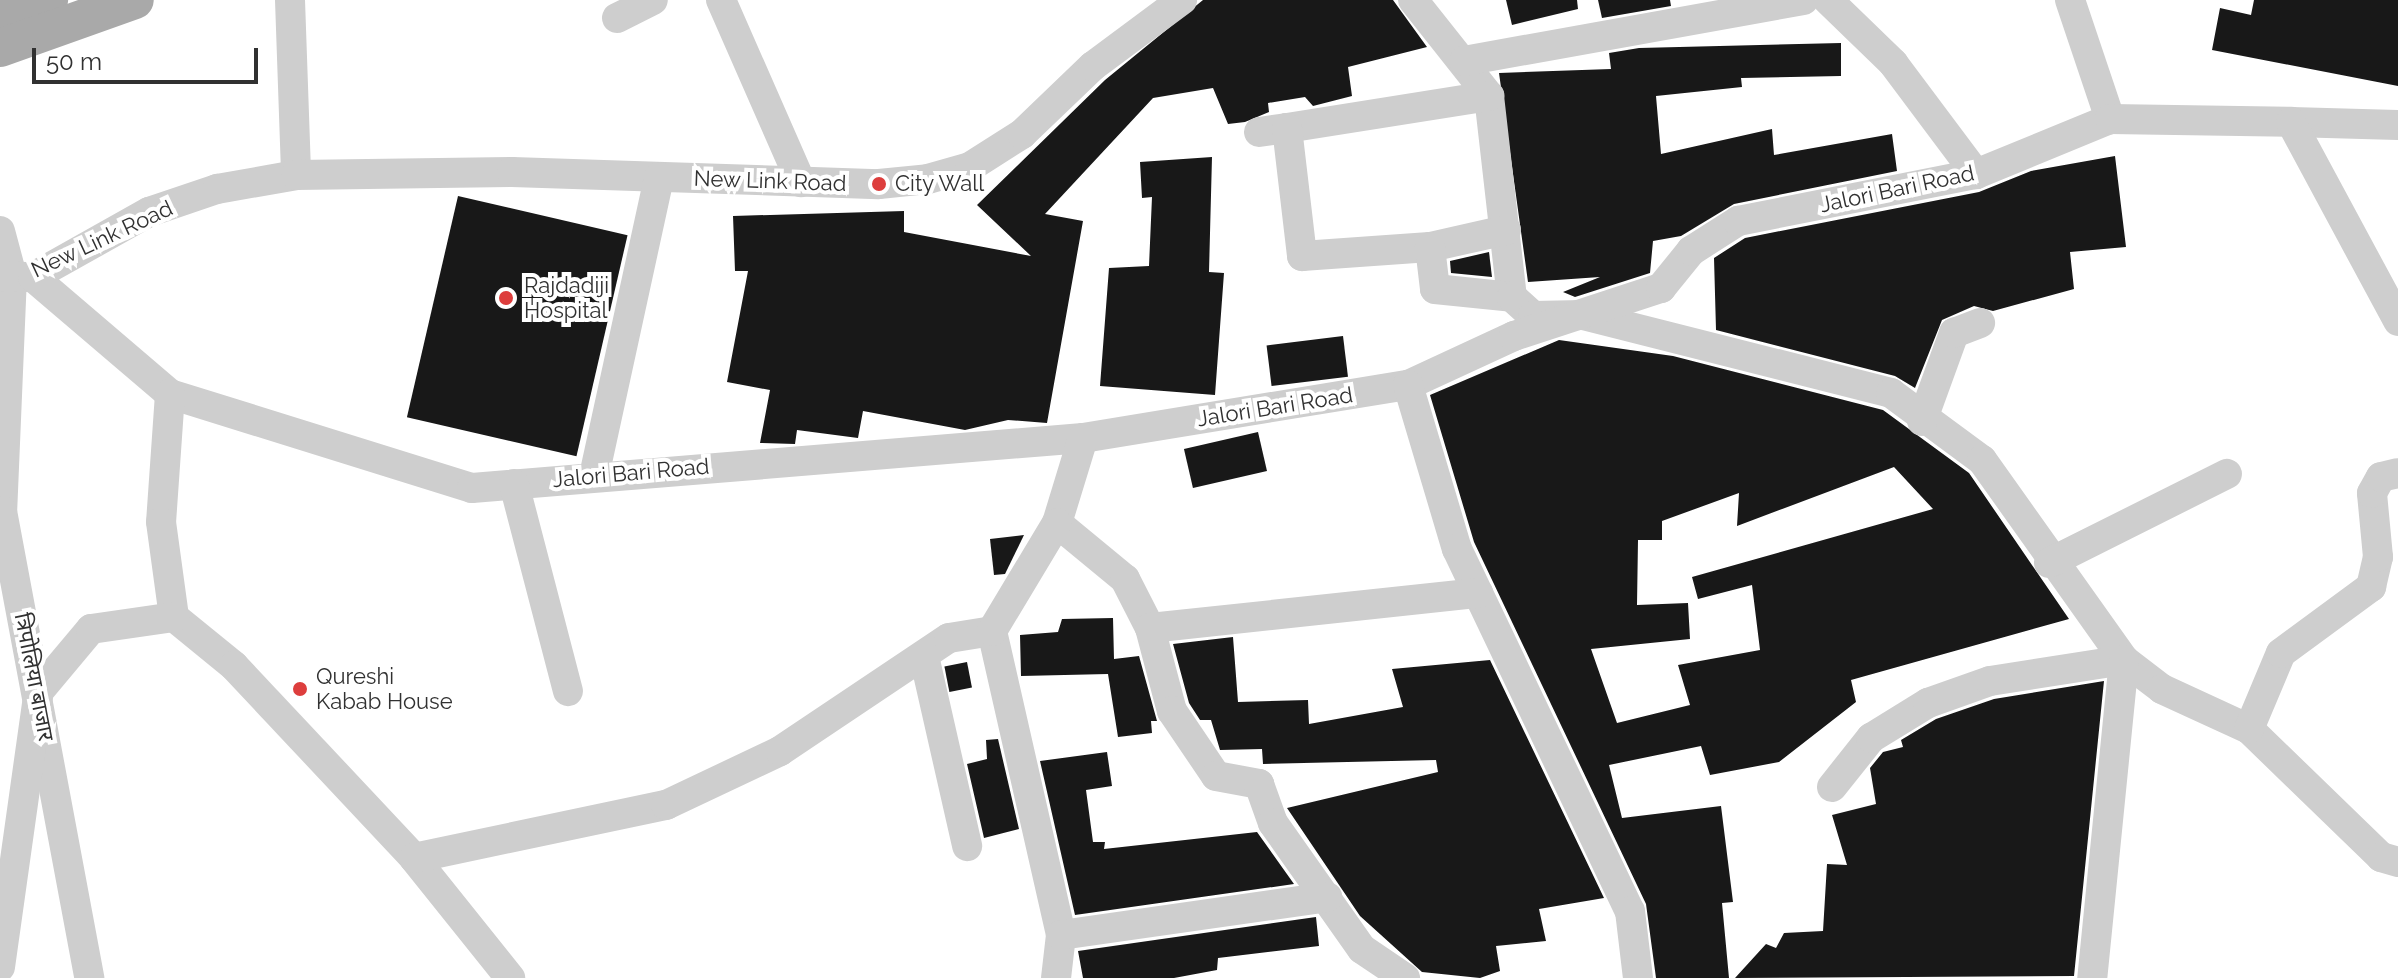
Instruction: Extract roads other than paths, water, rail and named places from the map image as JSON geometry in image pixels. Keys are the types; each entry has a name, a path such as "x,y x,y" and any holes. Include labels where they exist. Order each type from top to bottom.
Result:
{"main road":[{"path":"0,17 49,0"},
{"path":"0,48 135,0"}],"street":[{"path":"290,0 296,175"},
{"path":"617,18 653,0"},
{"path":"721,0 801,182"},
{"name":"New Link Road","path":"15,276 149,212 217,189 296,175 659,177 879,184 970,167 1022,134 1093,66 1182,0"},
{"path":"1413,0 1489,96 1512,297"},
{"path":"1464,61 1804,0"},
{"path":"1828,0 1893,63 1976,174"},
{"path":"2070,0 2110,119"},
{"path":"1489,96 1273,130 1302,256 1430,247 1506,230"},
{"name":"Jalori Bari Road","path":"15,276 170,394 472,488 1083,438 1408,385 1514,336 1661,288 1691,251 1738,221 1976,174 2110,119 2398,125"},
{"path":"2291,122 2398,321"},
{"path":"594,476 659,177"},
{"name":"त्रिपोलिया बाजार","path":"0,231 15,276 2,511 39,691 89,978"},
{"path":"1430,247 1435,289 1512,297 1533,316 1583,315 1876,387 1982,460 2049,563 2124,660 2162,689 2249,729 2381,857 2398,862"},
{"path":"1922,421 1954,333 1980,323"},
{"path":"1408,385 1457,549 1630,911 1638,978"},
{"path":"170,394 161,522 174,617 234,666 414,858 510,978"},
{"path":"1056,978 1061,935 992,631 1057,523 1083,438"},
{"path":"2249,729 2281,653 2371,587 2378,557 2372,493 2381,477 2398,473"},
{"path":"2049,563 2227,474"},
{"path":"514,484 568,691"},
{"path":"1057,523 1125,579 1150,628 1172,711 1216,776 1259,784 1273,823 1362,949 1405,978"},
{"path":"1150,628 1478,593"},
{"path":"0,967 3,898 39,691 91,629 174,617"},
{"path":"414,858 666,805 780,751 949,638 992,631"},
{"path":"924,656 967,846"},
{"path":"1832,787 1871,738 1928,703 1990,681 2124,660"},
{"path":"2092,978 2124,660"},
{"path":"1061,935 1327,897"}],"place":[{"name":"City Wall","path":"879,184"},
{"name":"Rajdadiji Hospital","path":"506,298"},
{"name":"Qureshi Kabab House","path":"300,689"}]}
